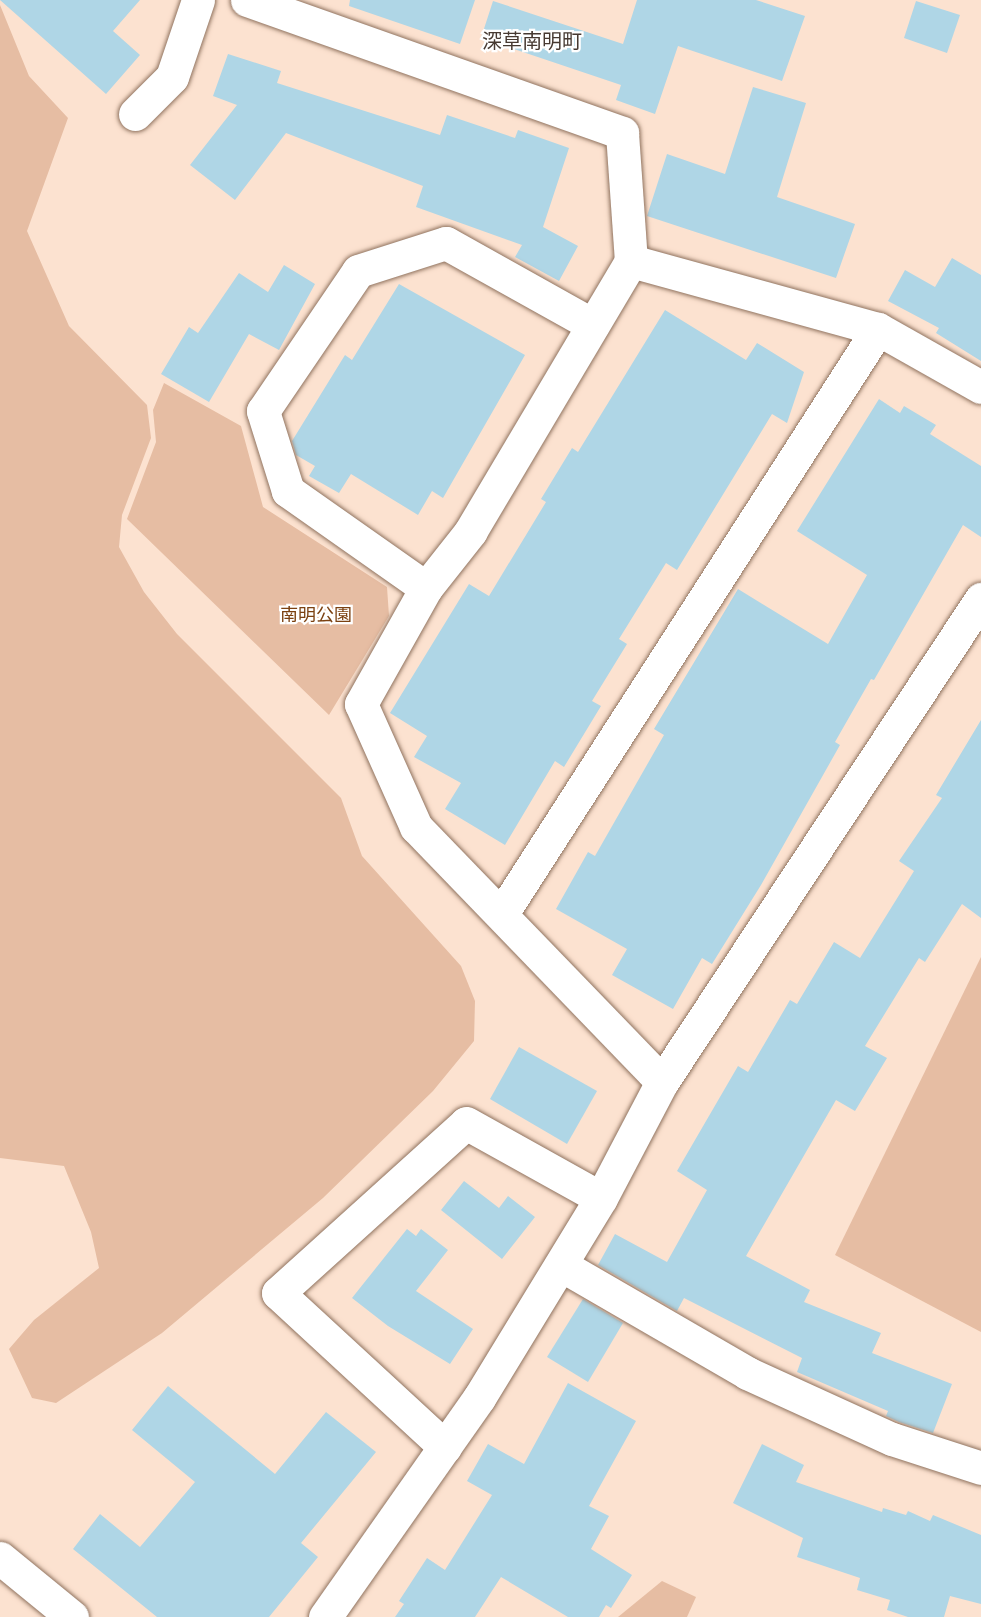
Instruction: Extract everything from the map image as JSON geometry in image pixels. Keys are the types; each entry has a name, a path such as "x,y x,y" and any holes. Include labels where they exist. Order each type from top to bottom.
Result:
{"street":[{"path":"135,114 172,77 198,0"},
{"path":"247,0 622,133 631,261 471,531 426,588 361,704 416,827 503,912 662,1082"},
{"path":"426,588 288,491 263,411 358,271 446,243 593,325"},
{"path":"631,261 878,329 981,387"},
{"path":"503,912 878,329"},
{"path":"325,1617 445,1447 601,1198 662,1082 981,599"},
{"path":"445,1447 278,1293 466,1123 601,1198"},
{"path":"561,1265 747,1373 892,1439 981,1468"},
{"path":"0,1558 72,1617"}],"green space":[{"path":"0,5 29,76 68,118 27,231 69,326 147,405 151,438 122,515 119,547 144,592 177,634 341,798 362,856 461,966 475,1001 474,1041 433,1091 323,1198 162,1333 56,1403 32,1398 9,1349 34,1320 99,1268 91,1232 64,1166 0,1158"},
{"name":"南明公園","path":"164,383 241,426 263,507 387,587 389,616 329,715 127,519 156,442 153,410"},
{"path":"981,957 981,1332 835,1255"},
{"path":"662,1581 696,1597 687,1617 618,1617"}],"building":[{"path":"0,0 140,0 113,31 140,55 106,94"},
{"path":"350,0 475,0 460,44 349,6"},
{"path":"637,0 756,0 805,16 782,81 678,46 655,114 616,100 621,85 481,38 493,1 623,44"},
{"path":"916,1 960,15 947,53 904,38"},
{"path":"228,54 281,71 277,83 440,135 447,115 515,138 518,130 569,148 543,227 578,246 559,281 515,257 522,245 416,207 423,186 286,133 235,200 190,165 237,105 213,96"},
{"path":"753,87 806,103 777,197 855,224 836,278 647,216 667,154 725,174"},
{"path":"952,258 981,275 981,361 936,333 939,328 888,301 905,270 935,287"},
{"path":"284,265 315,284 279,350 249,334 209,402 161,374 189,327 198,333 239,273 268,292"},
{"path":"399,284 525,355 443,498 432,491 418,515 351,474 339,493 309,476 315,466 296,455 292,441 345,355 352,360"},
{"path":"665,310 746,360 757,343 804,372 787,423 772,414 677,570 666,563 619,639 627,644 592,701 601,706 564,767 555,761 505,845 445,809 461,783 414,757 427,736 390,713 469,584 489,596 546,502 541,499 572,448 578,452"},
{"path":"879,399 900,413 904,406 936,425 930,434 981,466 981,537 963,525 874,680 871,679 835,742 840,745 761,885 712,964 702,958 673,1009 612,975 627,949 556,909 588,852 595,856 664,735 654,729 738,589 828,644 867,575 797,531"},
{"path":"981,720 981,918 962,904 925,962 919,958 865,1046 887,1058 855,1111 836,1100 746,1256 810,1290 804,1302 881,1333 872,1353 952,1384 933,1433 899,1422 886,1416 888,1411 797,1372 802,1358 684,1298 677,1311 598,1265 615,1234 667,1262 707,1190 677,1171 738,1066 748,1072 790,1000 797,1004 834,942 860,958 914,871 899,861 942,798 936,795"},
{"path":"519,1047 597,1091 567,1144 490,1099"},
{"path":"464,1181 499,1208 508,1196 535,1217 502,1259 441,1210"},
{"path":"407,1229 416,1236 421,1229 448,1250 416,1291 473,1329 450,1364 388,1326 352,1298"},
{"path":"583,1299 623,1323 588,1382 547,1357"},
{"path":"568,1383 636,1421 589,1506 609,1516 591,1549 632,1575 611,1608 606,1605 599,1617 568,1617 501,1577 475,1617 395,1617 404,1604 399,1601 427,1558 445,1570 492,1495 467,1481 488,1444 524,1464"},
{"path":"168,1386 275,1474 326,1412 376,1452 301,1543 318,1557 269,1617 157,1617 73,1549 100,1514 140,1547 195,1482 132,1430"},
{"path":"762,1444 804,1465 796,1482 882,1512 883,1508 906,1515 908,1511 930,1521 933,1515 981,1535 981,1604 950,1596 944,1617 908,1617 887,1610 890,1600 857,1590 860,1578 797,1557 803,1538 733,1503"}],"district":[{"name":"深草南明町","path":"532,40"}]}
